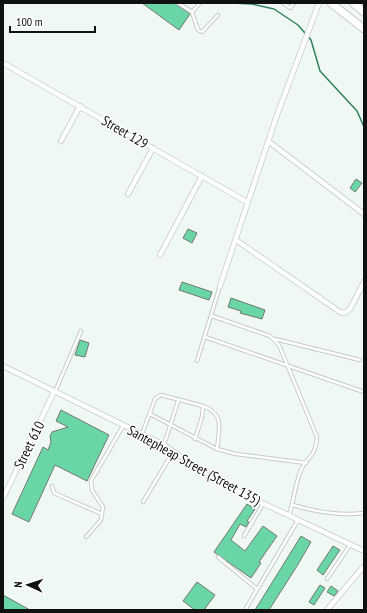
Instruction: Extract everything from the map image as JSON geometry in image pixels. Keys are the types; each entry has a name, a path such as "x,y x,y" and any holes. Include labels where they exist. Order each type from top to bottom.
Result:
{"main road":[{"path":"332,3 364,29"},
{"path":"353,3 364,12"}],"street":[{"path":"220,286 268,141 319,3"},
{"name":"Street 129","path":"3,63 247,202"},
{"path":"61,142 80,106"},
{"path":"268,141 364,214"},
{"path":"128,194 153,148"},
{"path":"160,255 202,176"},
{"path":"236,240 340,312 345,313 350,309 364,282"},
{"name":"Santepheap Street (Street 135)","path":"3,366 164,446 213,479 364,551"},
{"name":"Street 610","path":"3,498 54,392"},
{"path":"327,610 364,566"}],"lane":[{"path":"178,3 192,12 198,30 202,32 218,15"},
{"path":"283,3 290,8 294,3"},
{"path":"192,12 199,4"},
{"path":"197,361 220,286"},
{"path":"212,316 275,339 360,360"},
{"path":"54,392 82,331"},
{"path":"205,337 287,364 364,392"},
{"path":"275,339 280,346 317,437 316,448 301,469 289,516"},
{"path":"142,435 158,397 161,395 178,401 212,409 218,417 219,427 217,449"},
{"path":"164,446 178,401"},
{"path":"195,439 202,418 203,406"},
{"path":"150,414 195,439 217,449 236,454 306,463"},
{"path":"86,537 101,520 103,507 92,490 91,481 123,426"},
{"path":"143,502 174,452"},
{"path":"52,486 54,493 102,514"},
{"path":"244,536 263,504"},
{"path":"293,504 313,511 347,515 364,513"},
{"path":"245,610 298,520"},
{"path":"327,579 351,545"},
{"path":"218,557 257,589"}],"building":[{"path":"142,3 174,3 190,14 179,30"},
{"path":"356,179 362,183 355,192 350,188"},
{"path":"188,229 197,233 192,243 183,238"},
{"path":"182,282 212,292 209,300 179,290"},
{"path":"231,298 265,310 262,319 240,313 241,311 228,307"},
{"path":"80,340 89,343 85,357 75,355"},
{"path":"61,410 109,435 87,481 55,465 29,522 12,514 43,447 48,450 52,432 68,427 56,421"},
{"path":"247,504 255,509 247,521 249,522 246,527 240,524 231,540 245,551 263,526 277,536 259,562 261,563 251,578 214,552"},
{"path":"301,536 311,542 297,566 269,610 255,610"},
{"path":"333,546 340,550 323,575 317,570"},
{"path":"197,582 215,595 204,610 195,610 183,601"},
{"path":"320,585 325,588 314,605 309,602"},
{"path":"331,586 338,591 334,596 327,592"},
{"path":"3,595 30,610 3,610"}],"waterway":[{"path":"232,3 252,4 274,9 298,25 311,40 320,71 357,111 364,127"}]}
